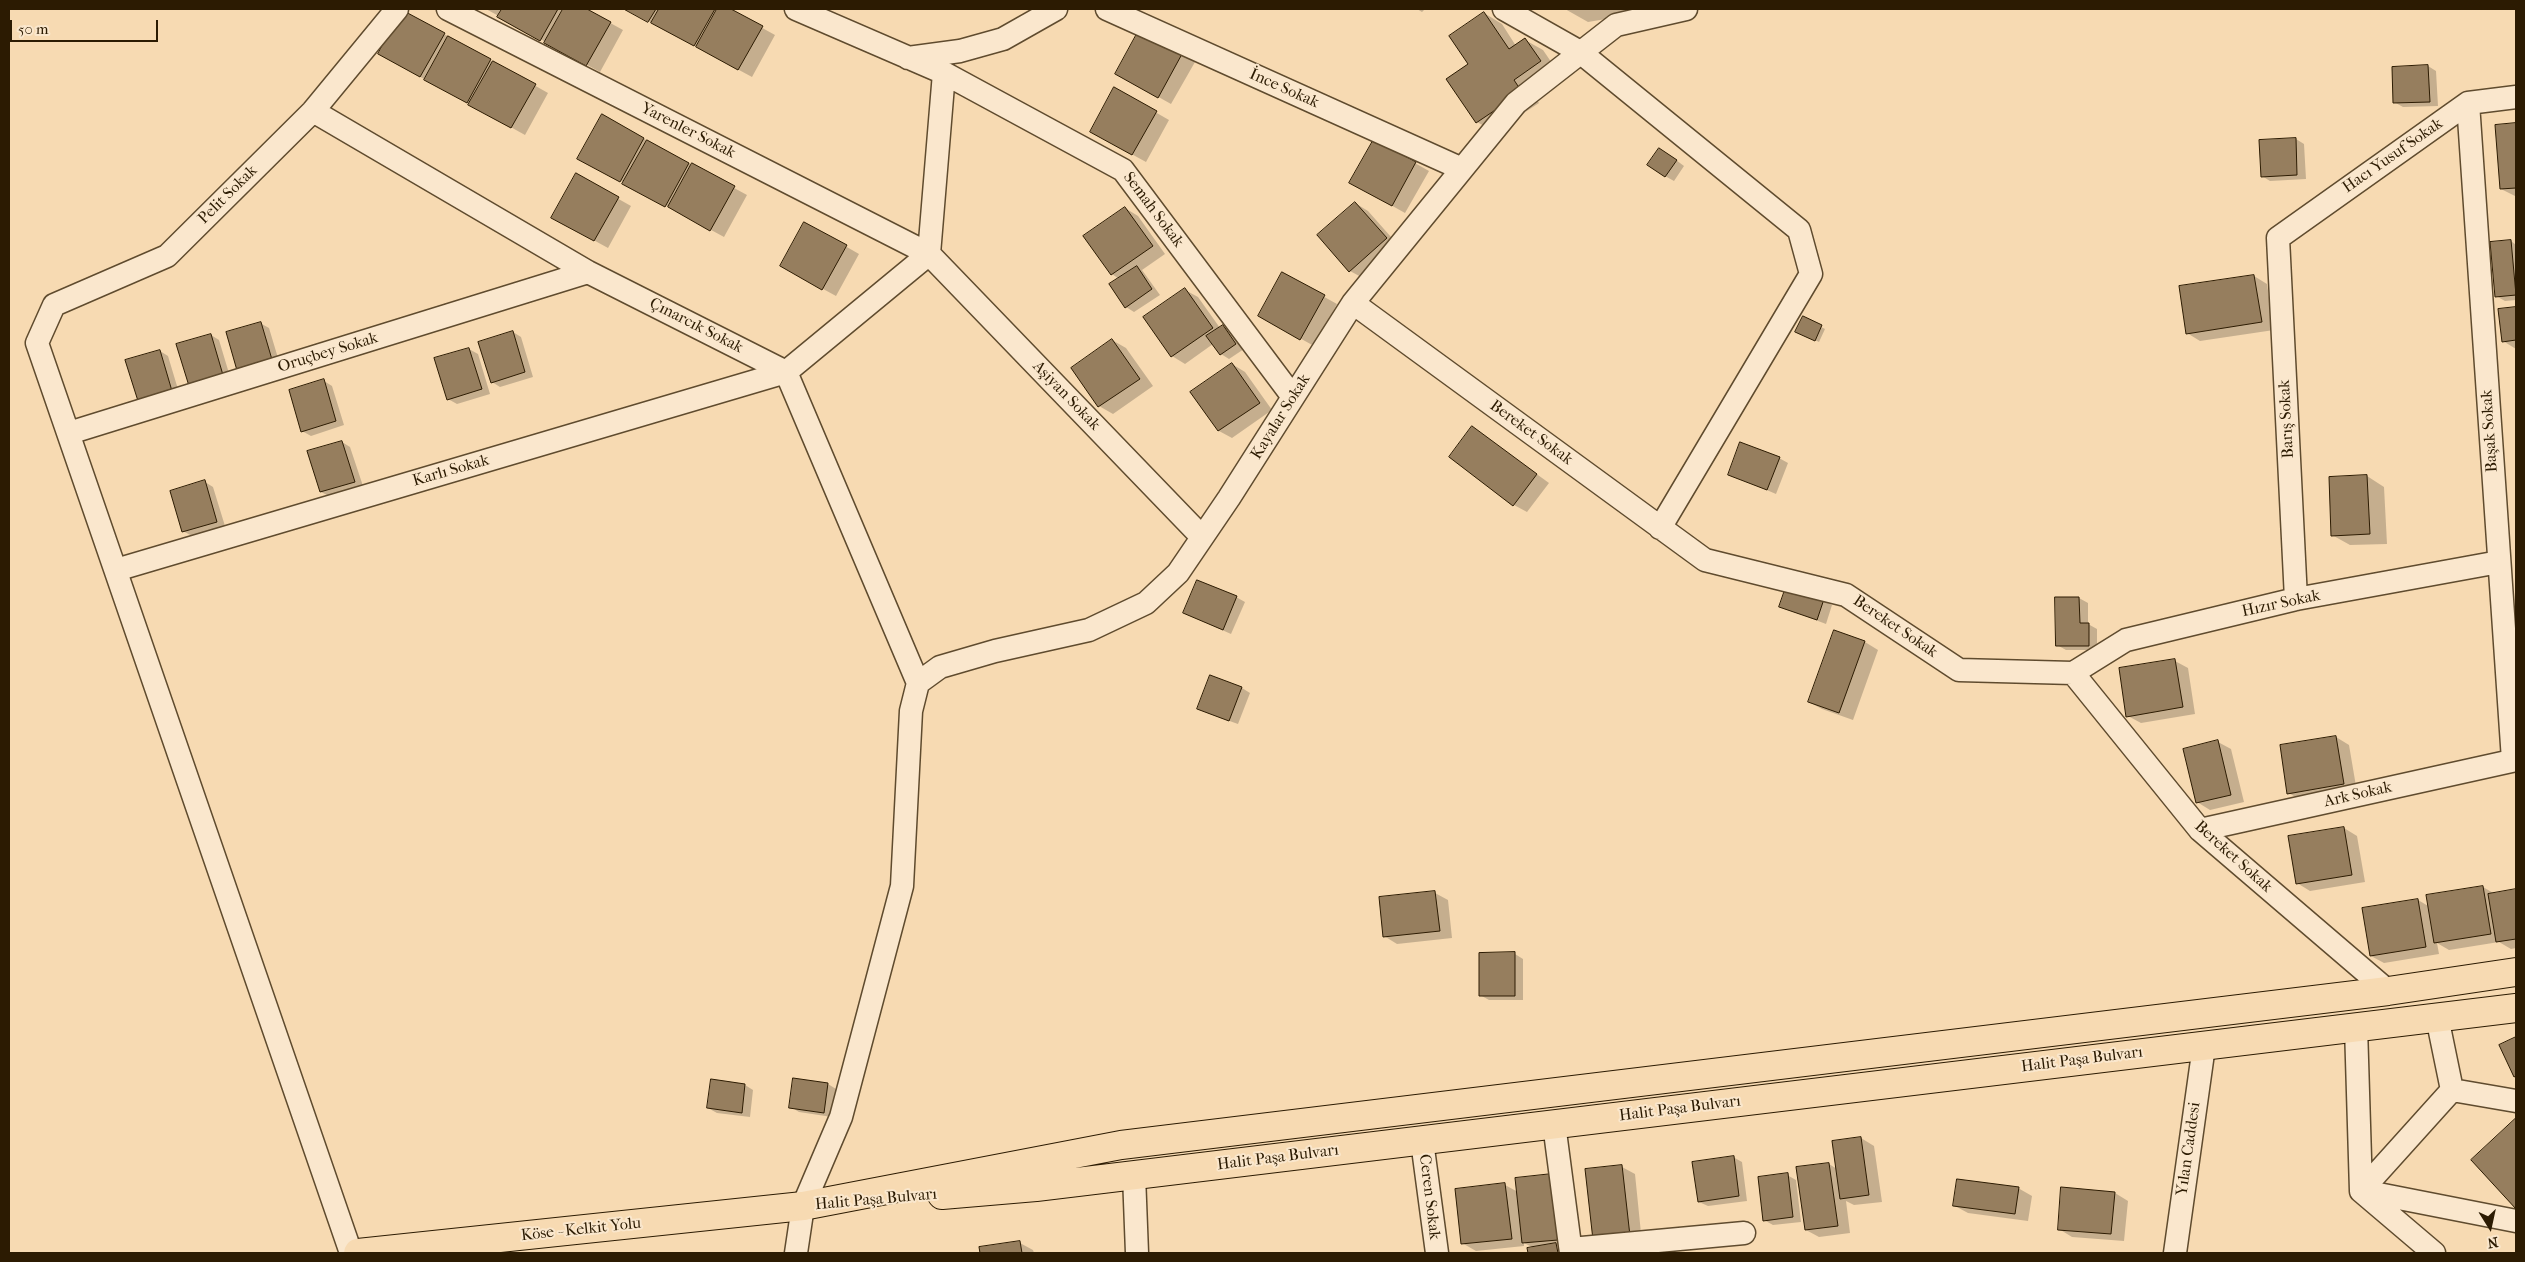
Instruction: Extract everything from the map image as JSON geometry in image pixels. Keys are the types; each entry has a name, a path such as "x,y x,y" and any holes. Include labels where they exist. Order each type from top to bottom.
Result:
{"main road":[{"name":"Halit Paşa Bulvarı","path":"803,1206 1120,1145 2388,991 2516,972"},
{"name":"Halit Paşa Bulvarı","path":"803,1206 1036,1187 2516,1008"},
{"name":"Köse - Kelkit Yolu","path":"358,1253 803,1206"}],"street":[{"name":"Pelit Sokak","path":"68,433 37,343 54,305 167,256 313,110 397,9"},
{"name":"Yarenler Sokak","path":"448,9 929,254"},
{"name":"Semah Sokak","path":"796,9 944,73 1123,170 1293,397"},
{"path":"907,58 960,51 1003,39 1056,9"},
{"name":"İnce Sokak","path":"1107,9 1462,169"},
{"path":"1504,9 1580,52 1799,230 1811,274 1660,528"},
{"name":"Kayalar Sokak","path":"918,683 940,667 995,651 1089,630 1146,603 1178,573 1353,303 1516,103 1616,25 1686,9"},
{"path":"796,1253 803,1206 841,1118 902,886 911,711 918,683 786,372 929,254 944,73"},
{"name":"Hacı Yusuf Sokak","path":"2278,238 2468,103 2516,97"},
{"name":"Başak Sokak","path":"2468,103 2499,562 2515,760"},
{"name":"Çınarcık Sokak","path":"313,110 588,272 786,372"},
{"name":"Barış Sokak","path":"2278,238 2296,599"},
{"name":"Aşiyan Sokak","path":"929,254 1202,538"},
{"name":"Oruçbey Sokak","path":"68,433 588,272"},
{"name":"Bereket Sokak","path":"1353,303 1705,560 1846,594 1959,670 2073,673 2200,830 2388,991"},
{"name":"Karlı Sokak","path":"116,570 786,372"},
{"path":"68,433 351,1253"},
{"name":"Hızır Sokak","path":"2073,673 2126,640 2296,599 2499,562"},
{"name":"Ark Sokak","path":"2200,830 2515,760"},
{"path":"2437,1017 2452,1090"},
{"path":"2356,1027 2361,1191 2434,1253"},
{"name":"Yılan Caddesi","path":"2175,1253 2204,1046"},
{"path":"2452,1090 2516,1101"},
{"path":"2361,1191 2452,1090"},
{"path":"1554,1124 1571,1251 1744,1233"},
{"name":"Ceren Sokak","path":"1422,1140 1436,1253"},
{"path":"1134,1175 1137,1253"},
{"path":"2361,1191 2516,1220"}],"building":[{"path":"502,9 558,9 540,41 497,17"},
{"path":"563,9 587,9 611,22 586,66 544,43"},
{"path":"624,9 656,9 648,22"},
{"path":"659,9 715,9 694,46 651,23"},
{"path":"717,9 731,9 763,26 738,70 696,47"},
{"path":"402,10 445,33 420,77 378,54"},
{"path":"1484,12 1509,49 1525,38 1541,61 1514,80 1522,92 1476,123 1446,79 1468,64 1449,36"},
{"path":"1139,30 1182,54 1158,98 1115,74"},
{"path":"448,36 491,59 467,103 424,80"},
{"path":"493,61 536,84 511,128 468,105"},
{"path":"2428,65 2430,102 2393,103 2392,67"},
{"path":"1114,87 1157,111 1132,155 1090,132"},
{"path":"602,114 644,138 620,182 577,159"},
{"path":"2516,123 2516,188 2500,189 2495,125"},
{"path":"2296,138 2297,175 2261,177 2259,140"},
{"path":"1374,139 1416,162 1392,206 1349,183"},
{"path":"647,140 689,163 665,207 622,184"},
{"path":"1659,148 1677,160 1665,177 1647,165"},
{"path":"692,163 735,186 710,231 668,207"},
{"path":"576,173 619,197 594,241 551,218"},
{"path":"1355,202 1387,238 1349,272 1317,235"},
{"path":"1125,207 1153,246 1111,275 1083,236"},
{"path":"804,222 847,245 822,290 780,266"},
{"path":"2511,240 2516,295 2495,297 2490,242"},
{"path":"1137,266 1152,289 1125,308 1109,284"},
{"path":"1282,272 1325,295 1300,340 1258,316"},
{"path":"2254,275 2262,322 2186,334 2179,286"},
{"path":"1185,288 1213,328 1171,357 1143,317"},
{"path":"2516,307 2516,340 2502,342 2498,309"},
{"path":"1803,316 1822,325 1815,341 1795,332"},
{"path":"261,322 273,363 238,374 226,332"},
{"path":"1223,325 1236,344 1220,355 1206,336"},
{"path":"513,331 525,372 491,383 478,342"},
{"path":"211,334 223,375 189,386 176,344"},
{"path":"1112,339 1140,379 1098,407 1071,368"},
{"path":"469,348 482,389 447,400 434,358"},
{"path":"160,350 172,391 138,401 125,360"},
{"path":"1232,363 1260,403 1218,431 1190,392"},
{"path":"324,379 336,421 301,432 289,390"},
{"path":"1472,426 1537,474 1513,506 1449,457"},
{"path":"342,441 355,482 320,492 307,451"},
{"path":"1740,442 1780,457 1767,490 1728,475"},
{"path":"2367,475 2370,534 2331,536 2329,477"},
{"path":"205,480 217,522 182,532 170,491"},
{"path":"1197,580 1237,596 1223,630 1183,613"},
{"path":"1786,587 1824,599 1817,620 1779,607"},
{"path":"2055,597 2079,597 2080,623 2089,623 2089,646 2056,646"},
{"path":"1834,630 1865,641 1839,713 1808,702"},
{"path":"2175,659 2183,707 2126,717 2119,668"},
{"path":"1210,675 1242,687 1229,721 1197,709"},
{"path":"2336,736 2344,784 2287,794 2280,745"},
{"path":"2218,740 2231,795 2196,803 2183,749"},
{"path":"2344,827 2352,875 2296,884 2288,836"},
{"path":"2483,886 2491,934 2434,943 2426,895"},
{"path":"2516,889 2516,939 2496,942 2488,894"},
{"path":"1435,891 1440,931 1383,937 1379,897"},
{"path":"2418,899 2426,947 2370,956 2362,908"},
{"path":"1515,952 1515,996 1479,996 1479,953"},
{"path":"2516,1037 2516,1076 2514,1077 2499,1045"},
{"path":"793,1078 828,1083 824,1113 789,1108"},
{"path":"711,1079 745,1084 742,1113 707,1108"},
{"path":"2516,1118 2516,1209 2471,1160"},
{"path":"1861,1137 1869,1195 1840,1199 1832,1141"},
{"path":"1734,1156 1739,1196 1698,1202 1692,1162"},
{"path":"1829,1163 1838,1226 1805,1230 1796,1167"},
{"path":"1622,1165 1630,1236 1593,1240 1585,1169"},
{"path":"1788,1173 1793,1217 1763,1221 1758,1177"},
{"path":"1552,1174 1558,1240 1522,1243 1515,1178"},
{"path":"1957,1179 2019,1187 2015,1214 1953,1206"},
{"path":"1505,1183 1512,1239 1461,1244 1455,1189"},
{"path":"2061,1187 2115,1192 2111,1234 2058,1230"},
{"path":"1020,1241 1022,1253 980,1253 979,1247"},
{"path":"1556,1243 1558,1253 1528,1253 1527,1248"}]}
